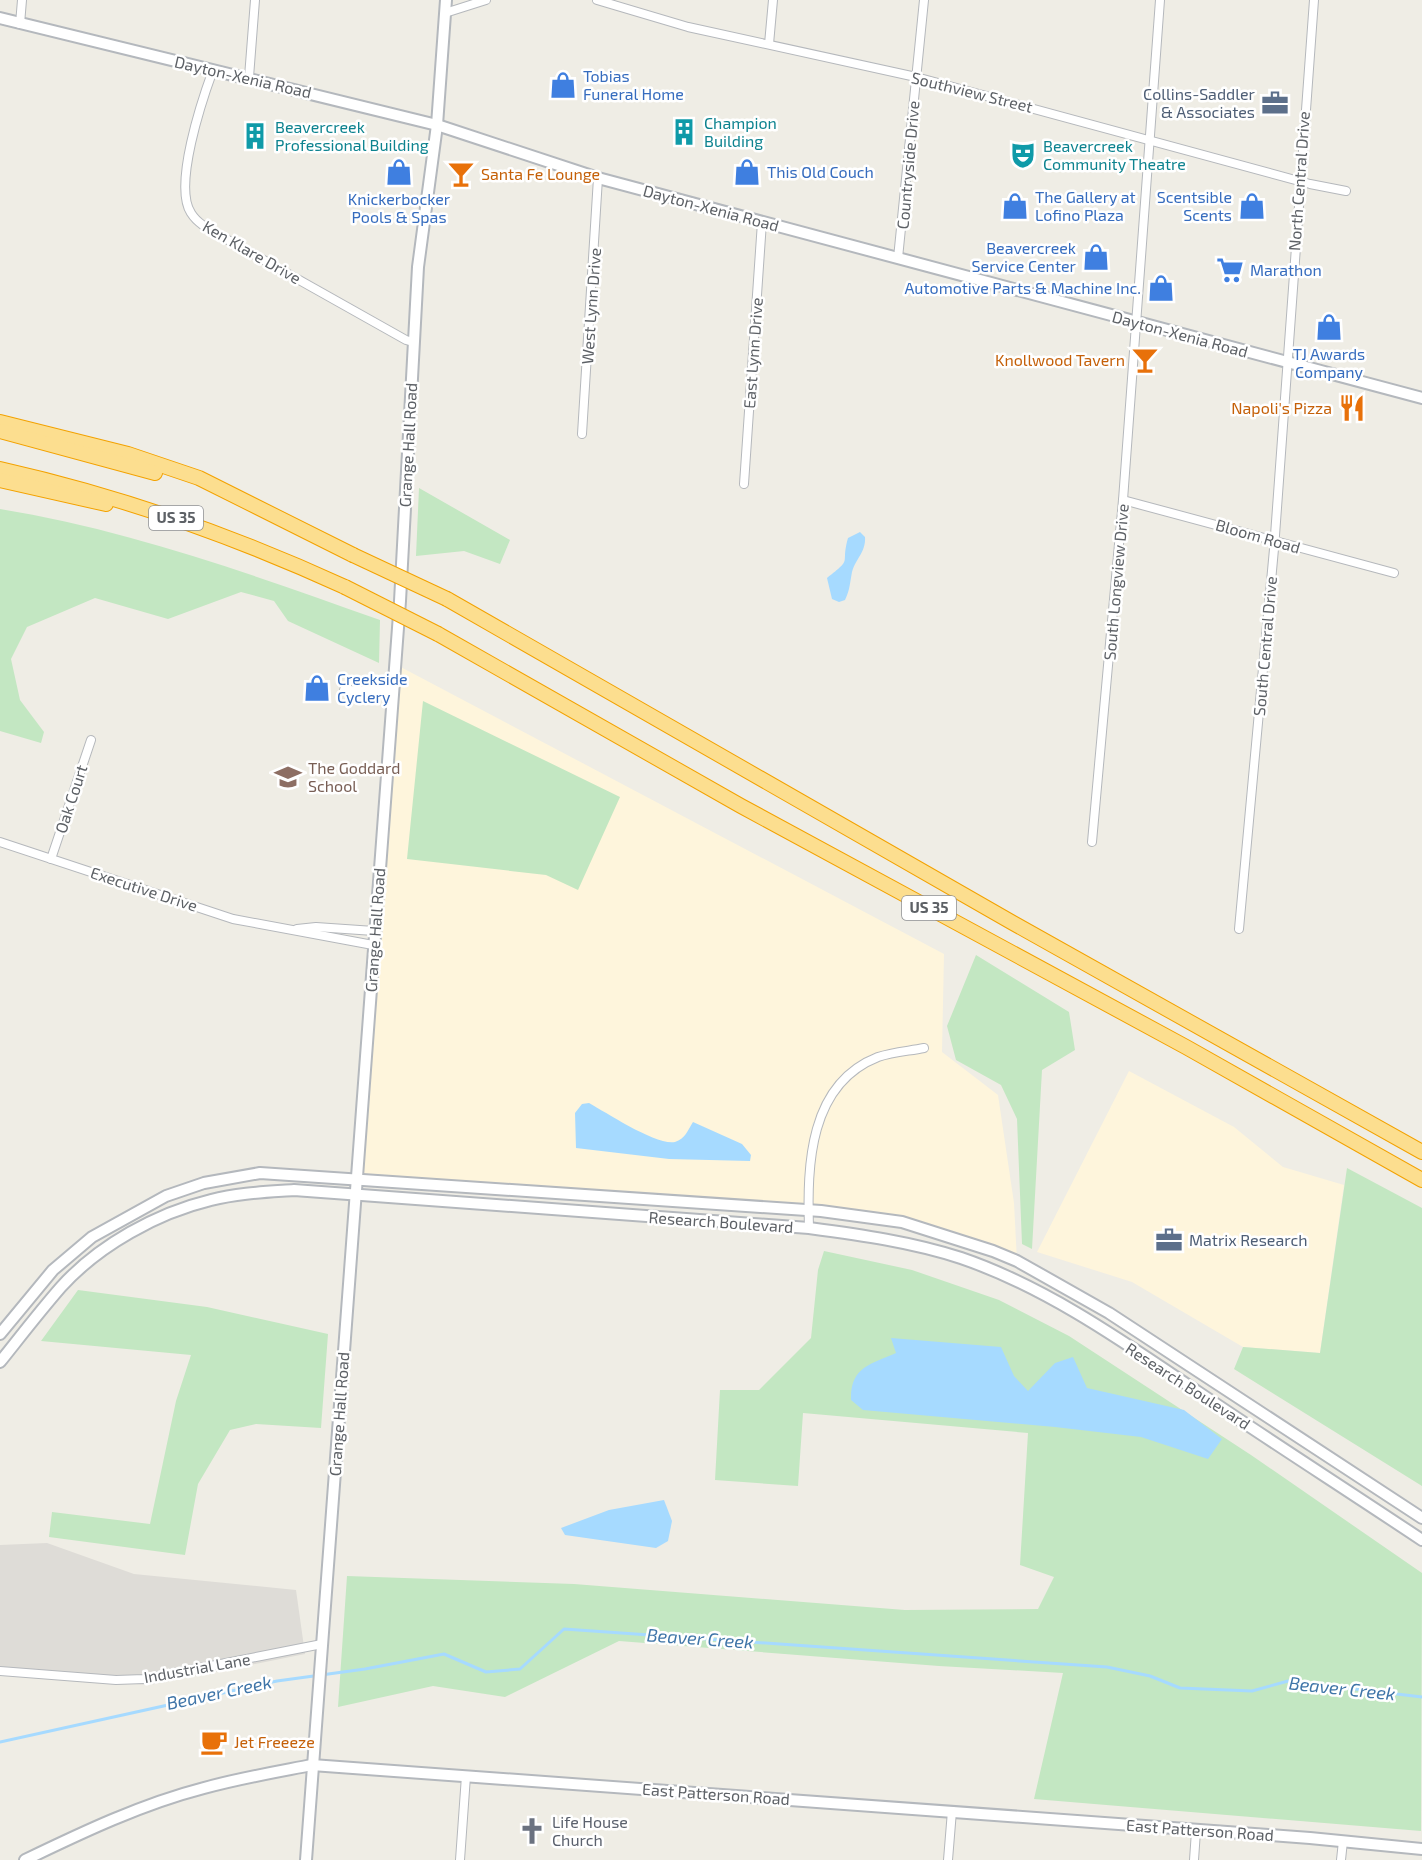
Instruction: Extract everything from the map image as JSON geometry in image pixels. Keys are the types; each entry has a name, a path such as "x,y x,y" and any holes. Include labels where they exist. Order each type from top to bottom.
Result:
{"highway":[{"path":"0,422 128,454 199,478 291,524"},
{"name":"US 35","path":"0,431 174,479 222,495 291,524 447,599 1014,924 1422,1152"},
{"name":"US 35","path":"0,469 144,507 292,563 345,587 438,634 741,806 1176,1042 1422,1180"},
{"path":"0,480 105,504 292,563"}],"main road":[{"name":"Grange Hall Road","path":"306,1860 393,692 418,267 436,125 446,0"},
{"name":"Dayton-Xenia Road","path":"0,18 249,77 436,125 598,178 1422,398"},
{"name":"Research Boulevard","path":"0,1334 53,1270 92,1237 166,1196 204,1183 260,1173 809,1210 902,1222 1017,1261 1109,1313 1422,1518"},
{"name":"Research Boulevard","path":"0,1362 63,1285 124,1237 168,1215 210,1200 249,1193 294,1190 810,1228 912,1244 961,1259 1042,1294 1160,1367 1422,1540"},
{"name":"East Patterson Road","path":"25,1860 122,1815 174,1797 226,1782 312,1765 952,1811 1422,1849"}],"street":[{"path":"20,24 22,0"},
{"path":"249,77 255,0"},
{"path":"445,13 486,0"},
{"name":"Southview Street","path":"601,0 688,27 916,77 1299,180 1346,190"},
{"path":"769,44 773,0"},
{"name":"Countryside Drive","path":"898,258 924,0"},
{"name":"South Longview Drive","path":"1092,842 1123,500 1134,321 1160,0"},
{"name":"North Central Drive","path":"1287,362 1314,0"},
{"name":"Ken Klare Drive","path":"213,70 203,96 186,174 186,199 190,212 202,224 228,240 413,342"},
{"name":"West Lynn Drive","path":"582,434 598,178"},
{"name":"East Lynn Drive","path":"744,484 762,222"},
{"name":"South Central Drive","path":"1239,929 1287,362"},
{"name":"Bloom Road","path":"1123,500 1394,573"},
{"path":"344,690 393,692"},
{"name":"Oak Court","path":"51,859 91,740"},
{"name":"Executive Drive","path":"0,842 233,919 373,945"},
{"name":"Executive Drive","path":"290,930 316,927 374,931"},
{"path":"810,1228 814,1136 818,1120 832,1093 842,1081 864,1064 892,1053 924,1048"},
{"name":"Industrial Lane","path":"0,1671 116,1680 144,1679 322,1644"},
{"path":"460,1860 466,1776"},
{"path":"948,1860 952,1811"},
{"path":"1194,1860 1196,1831"},
{"path":"1341,1860 1343,1841"}],"shaded area":[{"path":"395,664 944,954 942,1052 998,1095 1014,1203 1017,1261 902,1222 356,1180"},
{"path":"1129,1071 1234,1127 1283,1167 1344,1185 1320,1353 1243,1347 1132,1282 1037,1252"},
{"path":"47,1543 134,1574 296,1590 305,1654 150,1685 0,1675 0,1545"}],"green space":[{"path":"419,488 510,540 500,564 464,551 416,556"},
{"path":"0,509 49,518 145,542 240,571 380,620 379,663 288,621 274,601 241,592 168,619 95,598 27,627 11,659 20,700 44,732 41,743 0,731"},
{"path":"423,701 620,797 578,890 546,875 407,859"},
{"path":"976,955 1069,1012 1075,1050 1042,1070 1032,1249 1022,1244 1017,1119 1001,1085 956,1060 947,1026"},
{"path":"1347,1168 1422,1208 1422,1486 1234,1369 1243,1347 1320,1353"},
{"path":"824,1251 912,1270 999,1300 1069,1336 1251,1455 1422,1573 1421,1831 1034,1799 1063,1673 939,1666 619,1641 505,1697 433,1686 338,1707 347,1576 574,1584 905,1610 1038,1609 1054,1577 1020,1565 1028,1433 803,1413 798,1486 715,1480 720,1390 759,1390 811,1338 818,1270"},
{"path":"78,1290 207,1307 328,1334 321,1428 256,1424 230,1430 198,1484 185,1555 49,1537 52,1512 150,1524 176,1401 191,1355 41,1341"}],"water":[{"path":"860,532 865,537 864,547 852,572 845,600 839,602 832,599 827,578 845,561 848,538"},
{"path":"589,1103 645,1134 667,1142 681,1139 693,1122 742,1144 751,1155 750,1161 669,1159 576,1148 575,1113 582,1104"},
{"path":"891,1338 1001,1347 1014,1376 1028,1391 1055,1363 1073,1357 1087,1388 1184,1410 1222,1439 1208,1459 1141,1437 863,1410 851,1400 854,1380 864,1368 896,1353"},
{"path":"664,1500 672,1521 668,1541 656,1548 565,1535 561,1528 609,1510"}],"waterway":[{"name":"Beaver Creek","path":"0,1742 277,1681 365,1669 444,1654 486,1672 520,1669 564,1629 1107,1667 1150,1676 1180,1688 1252,1691 1288,1681 1422,1697"}],"place":[{"name":"Tobias Funeral Home","path":"563,85"},
{"name":"Collins-Saddler & Associates","path":"1275,103"},
{"name":"Champion Building","path":"684,132"},
{"name":"Beavercreek Professional Building","path":"255,136"},
{"name":"Beavercreek Community Theatre","path":"1023,155"},
{"name":"Knickerbocker Pools & Spas","path":"399,172"},
{"name":"This Old Couch","path":"747,172"},
{"name":"Santa Fe Lounge","path":"461,174"},
{"name":"The Gallery at Lofino Plaza","path":"1015,206"},
{"name":"Scentsible Scents","path":"1252,206"},
{"name":"Beavercreek Service Center","path":"1096,257"},
{"name":"Marathon","path":"1230,270"},
{"name":"Automotive Parts & Machine Inc.","path":"1161,288"},
{"name":"TJ Awards Company","path":"1329,327"},
{"name":"Knollwood Tavern","path":"1145,360"},
{"name":"Napoli's Pizza","path":"1352,408"},
{"name":"Creekside Cyclery","path":"317,688"},
{"name":"The Goddard School","path":"288,777"},
{"name":"Matrix Research","path":"1169,1240"},
{"name":"Jet Freeeze","path":"214,1742"},
{"name":"Life House Church","path":"532,1831"}]}
